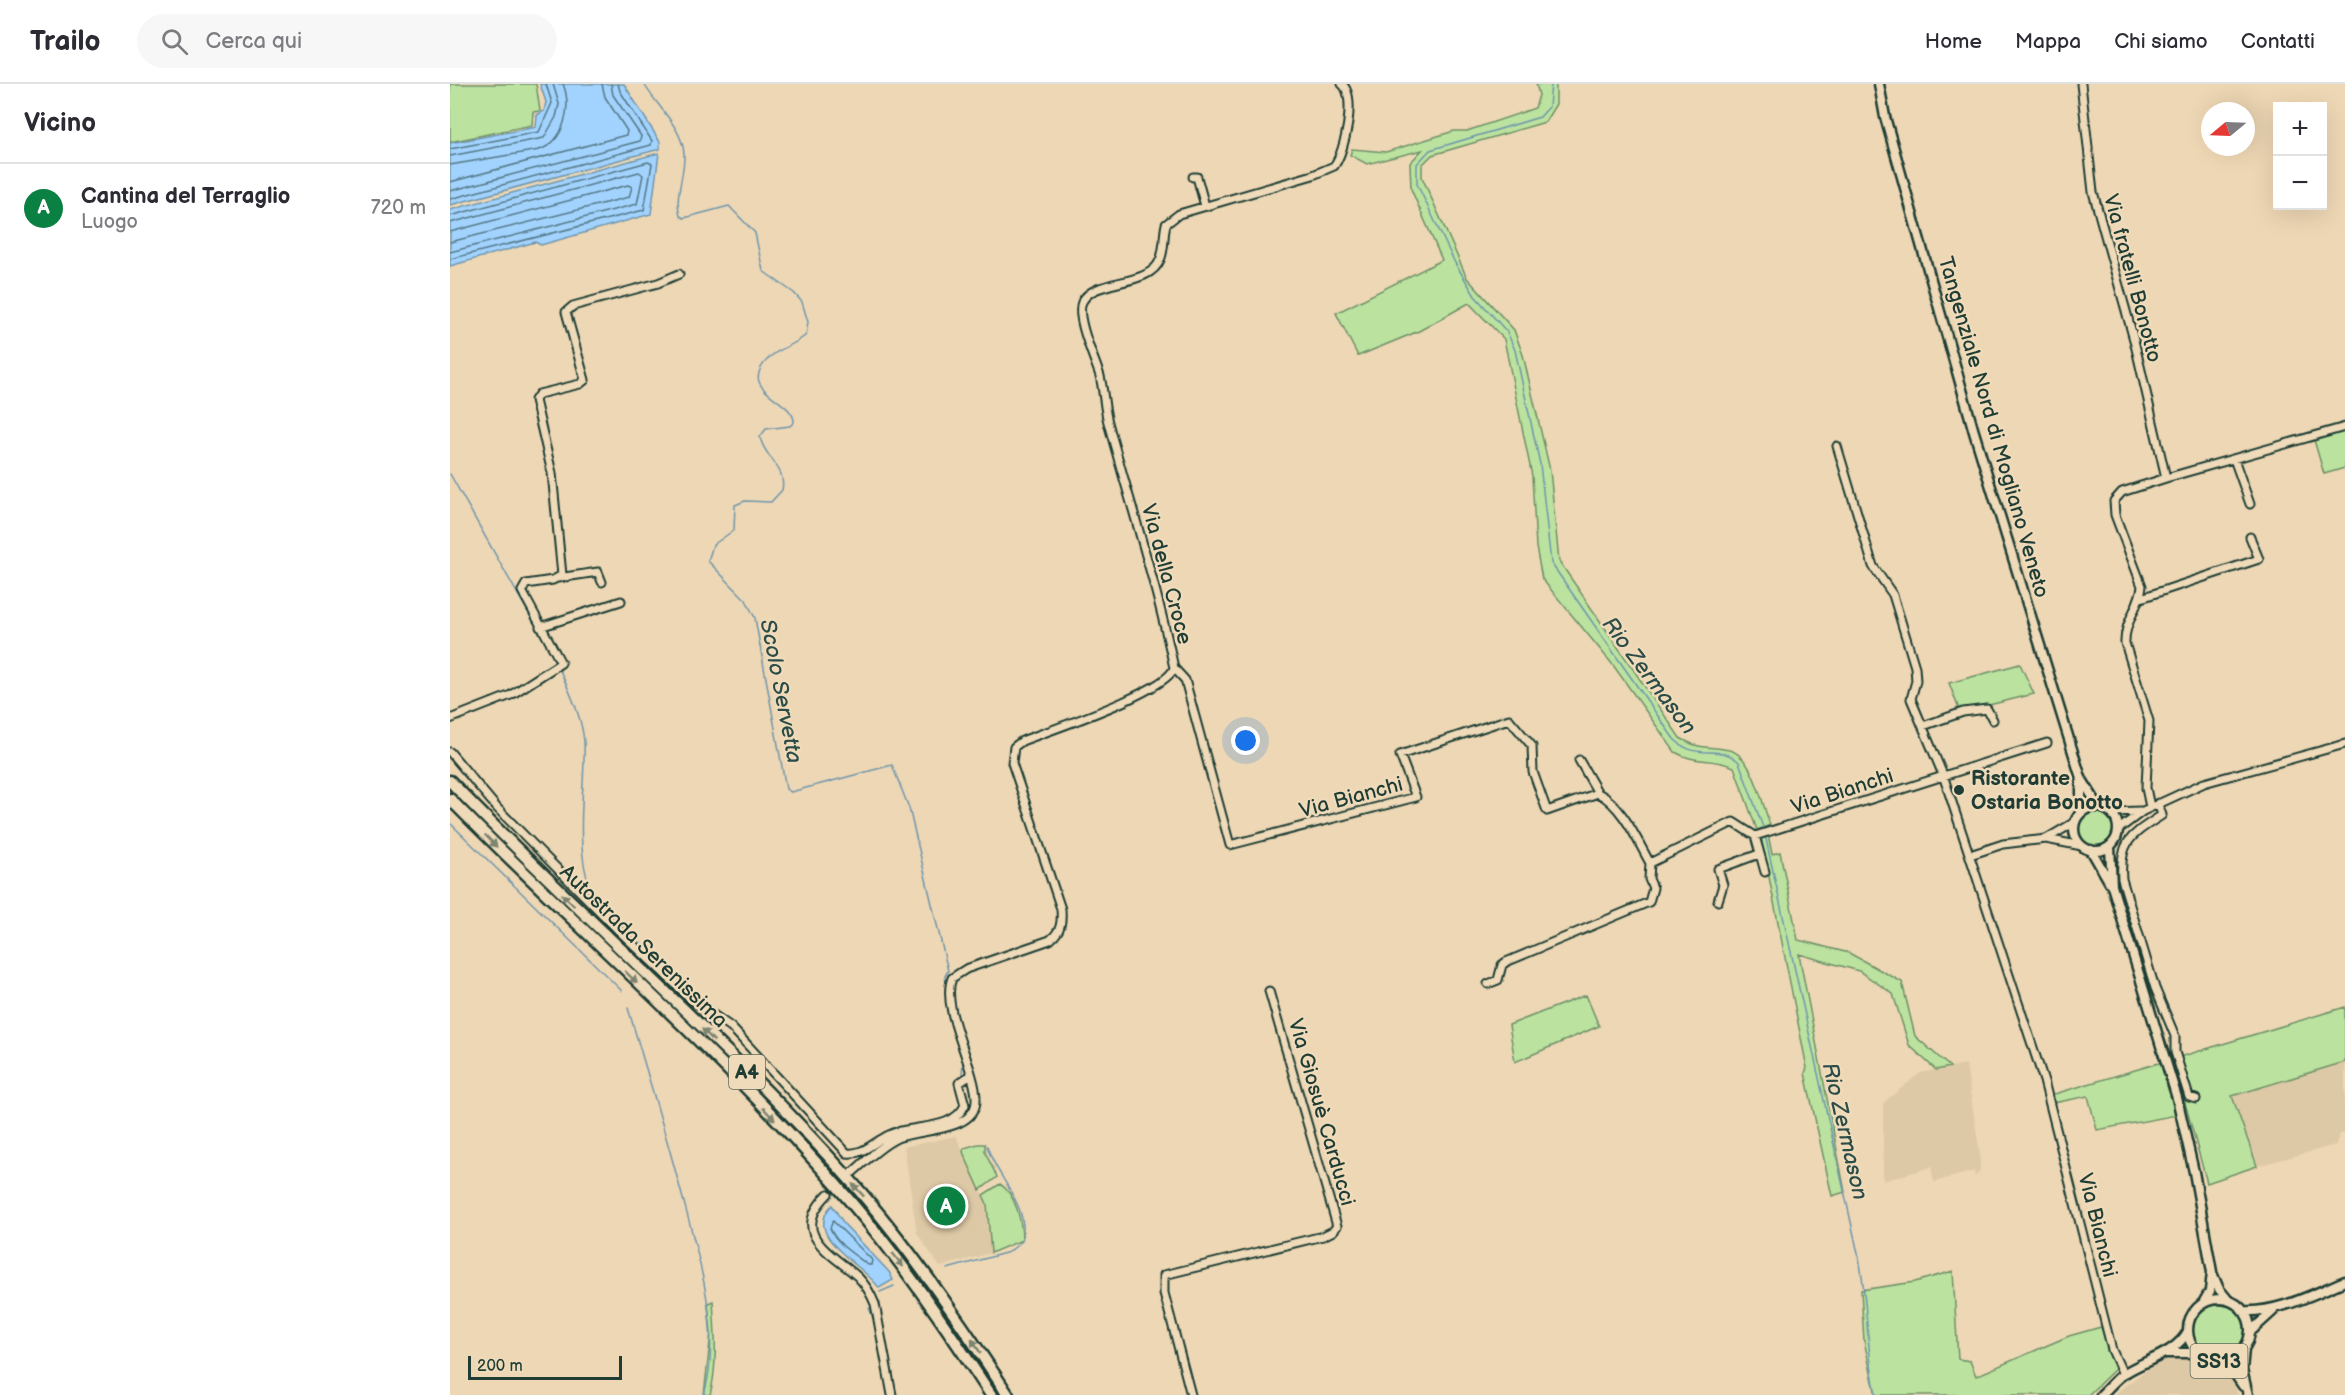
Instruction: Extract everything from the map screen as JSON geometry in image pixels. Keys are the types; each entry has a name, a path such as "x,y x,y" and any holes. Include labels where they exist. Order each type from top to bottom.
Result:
{"highway":[{"name":"Autostrada Serenissima","path":"450,781 543,875 763,1088 864,1197 966,1330 1008,1395"},
{"name":"Autostrada Serenissima","path":"450,799 729,1072 803,1149 906,1271 991,1395"}],"main road":[{"name":"Tangenziale Nord di Mogliano Veneto","path":"1879,84 1885,117 1974,432 2081,778"},
{"path":"2081,778 2099,807 2111,812 2118,829 2117,836 2110,847 2112,886"},
{"path":"2081,778 2081,813 2075,822 2074,832 2082,846 2091,850 2110,847"},
{"path":"2081,813 2099,807"},
{"path":"2091,850 2112,886 2177,1098 2196,1183 2212,1272 2219,1289 2243,1311"},
{"path":"2203,1303 2211,1289 2212,1272"},
{"name":"SS13","path":"2250,1332 2243,1311 2264,1311 2281,1306 2345,1281"},
{"path":"2203,1303 2215,1299 2230,1301"},
{"name":"SS13","path":"2198,1353 2191,1345 2188,1331 2191,1315 2203,1303"},
{"name":"SS13","path":"2164,1353 2198,1353 2216,1361 2230,1359 2244,1348 2250,1332 2261,1318 2281,1306"},
{"name":"SS13","path":"2101,1395 2123,1374 2164,1353 2180,1341 2188,1331"},
{"path":"2244,1348 2242,1370 2247,1395"},
{"path":"2216,1361 2235,1374 2247,1395"}],"street":[{"name":"Via della Croce","path":"853,1172 880,1148 897,1138 957,1125 971,1112 976,1099 954,1017 950,988 952,978 966,969 1050,940 1058,934 1062,924 1061,909 1012,763 1014,747 1022,741 1107,708 1162,683 1174,668 1108,422 1100,379 1080,311 1082,302 1096,290 1152,270 1161,259 1166,224 1179,214 1313,175 1334,166 1344,145 1350,99 1347,88 1342,84"},
{"name":"Via fratelli Bonotto","path":"2080,84 2093,192 2134,340 2166,478"},
{"path":"1193,177 1197,177 1205,206"},
{"path":"557,578 562,575 562,568 552,473 535,400 538,394 580,384 585,380 566,312 573,306 650,285 680,273"},
{"path":"2146,809 2149,721 2124,643 2124,634 2141,597 2142,586 2115,515 2114,501 2122,492 2345,427"},
{"name":"Via Bianchi","path":"1837,446 1873,566 1893,595 1915,667 1916,681 1910,696 1943,775 2044,1081 2112,1350 2123,1374"},
{"path":"2234,459 2250,504"},
{"path":"2141,597 2259,559 2250,537"},
{"path":"450,719 511,695 557,667 560,659 525,599 523,587 557,578 598,572 602,582"},
{"path":"540,627 621,601"},
{"name":"Via Bianchi","path":"1174,668 1185,680 1230,845 1416,797 1400,755 1509,719 1532,746 1533,772 1547,811 1598,793"},
{"path":"1923,726 1963,712 1988,709 1993,720"},
{"name":"Via Bianchi","path":"1757,835 2048,743"},
{"path":"2118,829 2146,809 2204,783 2345,744"},
{"path":"450,752 497,808 602,915 692,1000 731,1027 847,1153 861,1152 898,1131 955,1118 965,1106 959,1083 971,1075"},
{"path":"1488,984 1498,980 1502,965 1506,962 1649,902 1653,888 1649,879 1650,863 1626,822 1604,796 1598,793 1579,760"},
{"path":"2158,803 2162,815 2135,833 2124,847 2121,862 2122,879 2155,988 2175,1036 2175,1052 2186,1089 2189,1097 2196,1099"},
{"path":"2111,812 2146,809"},
{"path":"1650,863 1733,822 1757,835 1759,854 1765,872"},
{"path":"2046,839 2075,822"},
{"path":"1970,855 2014,842 2046,839 2082,846"},
{"path":"1718,901 1723,885 1718,868 1759,854"},
{"name":"Via Giosuè Carducci","path":"1191,1395 1164,1293 1164,1275 1323,1236 1332,1232 1337,1226 1269,991"},
{"path":"828,1194 814,1212 811,1223 814,1238 822,1251 859,1278 870,1291 875,1304 892,1395"}],"shaded area":[{"path":"2345,1062 2345,1133 2339,1134 2336,1145 2257,1166 2232,1096"},
{"path":"1966,1064 1980,1155 1980,1170 1975,1177 1974,1171 1934,1182 1931,1167 1883,1181 1883,1103 1920,1073"},
{"path":"956,1136 987,1204 991,1253 940,1267 917,1233 904,1147"},
{"path":"2177,1354 2223,1368 2232,1377 2238,1395 2113,1395 2161,1359"}],"green space":[{"path":"450,84 536,84 540,111 533,112 532,125 450,142"},
{"path":"1536,84 1556,84 1556,104 1545,122 1432,155 1422,165 1422,177 1467,278 1514,330 1523,355 1550,470 1559,561 1680,738 1700,746 1729,750 1744,761 1756,782 1770,825 1757,830 1734,767 1689,758 1675,752 1613,665 1542,579 1536,547 1532,476 1504,339 1469,303 1419,331 1358,356 1336,313 1442,260 1411,189 1410,163 1422,150 1367,164 1350,155 1352,149 1386,152 1454,131 1467,131 1535,108 1539,95"},
{"path":"2345,431 2345,468 2324,474 2314,440"},
{"path":"2020,664 2034,694 1960,712 1949,683"},
{"path":"2096,812 2108,817 2113,829 2108,841 2096,846 2084,841 2079,829 2084,817"},
{"path":"1768,834 1772,854 1780,852 1798,940 1849,953 1902,982 1915,1036 1950,1067 1936,1070 1909,1045 1893,994 1859,971 1799,954 1845,1192 1832,1196 1805,1073 1807,1068 1761,837"},
{"path":"1586,995 1599,1026 1515,1062 1509,1025"},
{"path":"2345,1007 2345,1062 2232,1096 2257,1166 2207,1183 2173,1059"},
{"path":"2162,1062 2177,1115 2097,1130 2088,1096 2053,1103 2051,1095"},
{"path":"985,1144 985,1152 997,1177 980,1190 963,1152 964,1148"},
{"path":"1000,1184 1014,1201 1021,1225 1022,1240 991,1253 987,1204 983,1195"},
{"path":"1953,1271 1958,1359 1970,1361 1976,1376 2069,1336 2101,1327 2115,1369 2088,1395 1876,1395 1864,1341 1861,1290 1915,1282"},
{"path":"713,1301 714,1372 710,1395 704,1395 711,1333 708,1303"},
{"path":"2214,1305 2224,1305 2238,1312 2245,1331 2238,1350 2224,1357 2214,1357 2204,1353 2197,1346 2193,1336 2193,1326 2197,1316 2204,1309"}],"water":[{"path":"540,84 624,84 660,142 660,149 450,205 450,143 536,127 537,115 544,111 546,102"},
{"path":"659,153 651,214 541,245 535,242 450,266 450,210"},
{"path":"832,1205 844,1224 889,1272 893,1280 879,1288 830,1239 824,1228 825,1217"}],"waterway":[{"name":"Scolo Servetta","path":"644,84 674,126 682,144 684,162 678,201 680,216 684,218 729,206 755,233 763,271 794,293 802,302 808,322 806,335 770,357 760,369 758,378 768,394 792,414 794,422 790,426 766,429 760,437 781,475 782,490 771,502 745,501 735,505 734,530 713,545 708,561 746,600 755,618 786,789 791,792 892,765 909,808 948,971 945,976 947,989"},
{"name":"Rio Zermason","path":"1551,84 1549,107 1540,117 1430,150 1417,164 1417,184 1455,263 1475,296 1507,332 1515,350 1540,464 1551,563 1674,739 1691,750 1723,753 1739,762 1764,830"},
{"path":"450,474 557,664"},
{"path":"559,668 575,704 583,732 581,822 588,882 596,899 608,914 656,956"},
{"path":"450,823 622,991"},
{"name":"Rio Zermason","path":"1765,835 1859,1258 1876,1395"},
{"path":"628,1008 694,1238 706,1291 711,1344 704,1395"},
{"name":"Scolo Servetta","path":"956,1038 963,1061 962,1074"},
{"name":"Scolo Servetta","path":"947,1269 1009,1252 1022,1241 1023,1228 1017,1203 991,1158 987,1146"},
{"name":"Scolo Servetta","path":"880,1292 894,1286"},
{"name":"Scolo Servetta","path":"869,1308 875,1322 888,1395"}],"place":[{"name":"Ristorante Ostaria Bonotto","path":"1959,790"},
{"name":"Cantina del Terraglio","path":"946,1206"}]}
